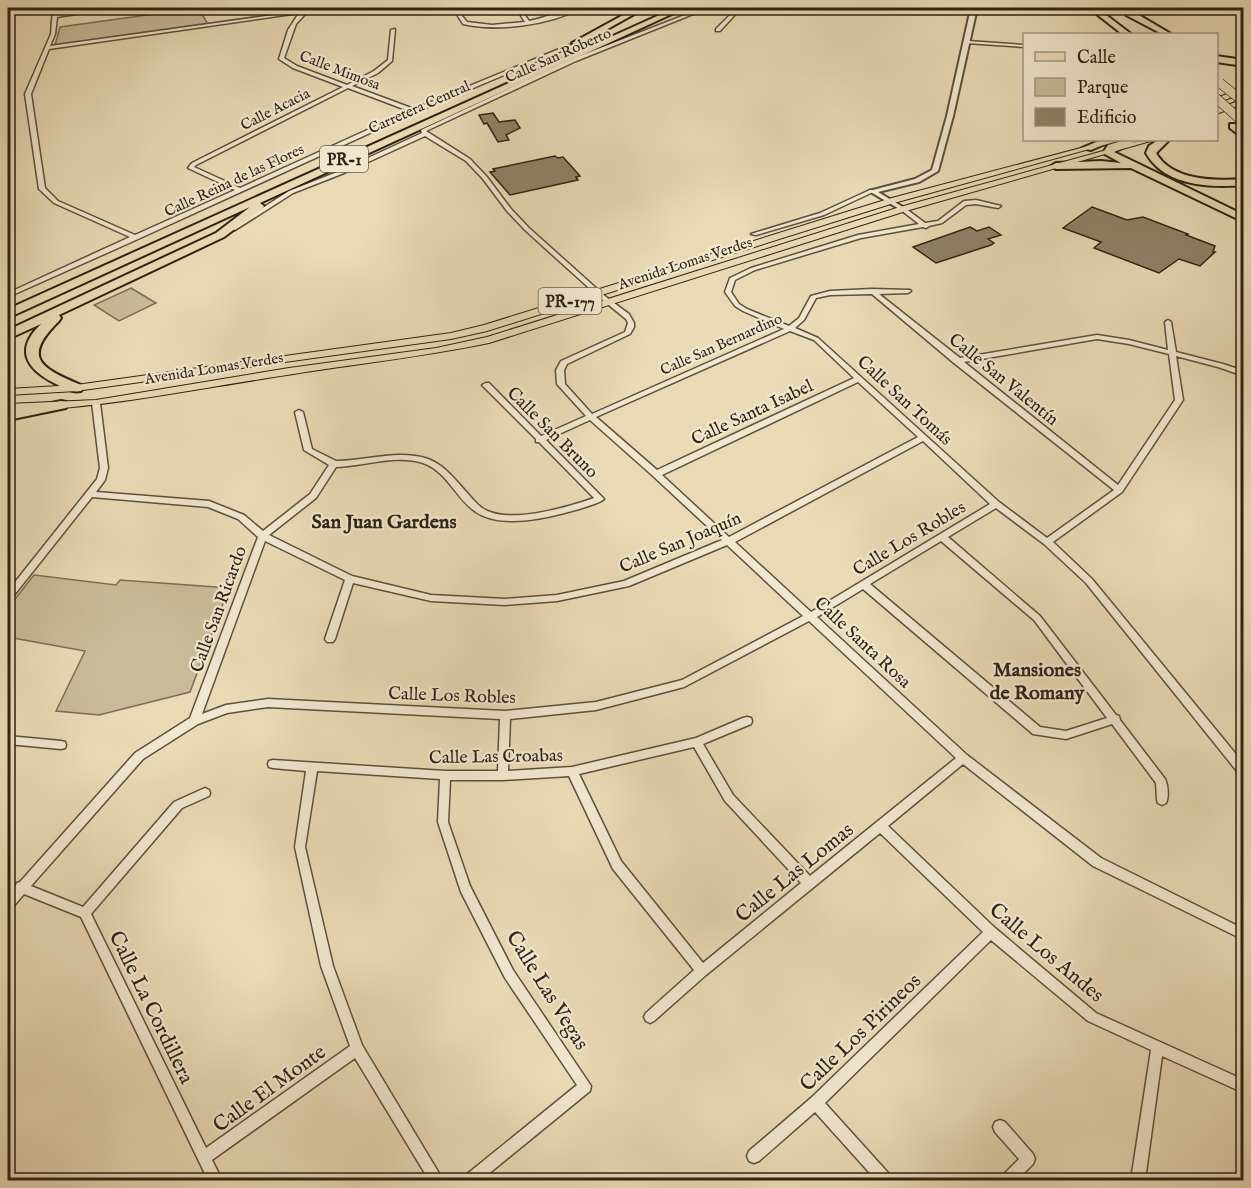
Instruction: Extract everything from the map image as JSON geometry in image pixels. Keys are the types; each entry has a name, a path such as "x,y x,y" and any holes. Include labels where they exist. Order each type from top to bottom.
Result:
{"highway":[{"path":"526,70 641,8"},
{"name":"Carretera Central","path":"8,306 660,8"},
{"path":"526,70 538,68 670,8"},
{"name":"Carretera Central","path":"8,313 681,8"},
{"path":"1093,8 1126,33"},
{"path":"1106,8 1139,33"},
{"path":"1126,10 1156,33"},
{"path":"1126,10 1165,33"},
{"path":"1218,58 1244,63"},
{"path":"1218,82 1244,102"},
{"path":"1218,102 1240,123 1244,136"},
{"path":"1218,113 1240,123"},
{"path":"1087,148 1106,141"},
{"path":"1131,141 1112,147 1108,153 1244,219"},
{"path":"1163,141 1153,148 1151,153 1154,161 1169,171 1206,182 1244,182"},
{"path":"1056,166 1110,164 1150,174"},
{"path":"8,335 220,235 271,198 305,177"},
{"path":"8,301 28,296"},
{"path":"71,306 43,328 35,339 31,354 36,366 42,372 76,388"},
{"path":"8,416 60,405"}],"main road":[{"path":"1218,99 1244,90"},
{"path":"1218,111 1244,102"},
{"name":"Avenida Lomas Verdes","path":"8,392 76,388 451,336 487,328 891,201 1114,141"},
{"name":"Avenida Lomas Verdes","path":"8,408 96,403 289,371 455,348 612,304 903,209 1147,141"}],"street":[{"path":"55,8 53,34 28,94 42,189 56,202 136,238"},
{"path":"55,16 114,8"},
{"path":"47,48 300,12 309,8"},
{"path":"461,8 460,16 465,23 487,27 527,22 579,8"},
{"path":"519,8 527,22"},
{"name":"Calle San Roberto","path":"220,235 291,192 342,172 574,60 706,8"},
{"path":"718,30 740,8"},
{"path":"754,234 822,214 872,191 917,181 935,171 968,42 974,8"},
{"name":"Calle Mimosa","path":"300,12 290,30 281,59 296,67 414,111"},
{"name":"Calle Acacia","path":"240,190 191,168 194,164 376,72 390,60 393,30"},
{"path":"968,42 1023,46"},
{"name":"Calle Reina de las Flores","path":"8,295 414,111 571,46"},
{"path":"424,132 471,162 517,217 612,304"},
{"path":"872,191 891,201 926,226"},
{"name":"Calle San Tomás","path":"998,206 976,202 964,203 940,222 860,236 753,269 732,279 728,292 737,305 816,339 996,504 1047,542 1089,581 1244,772"},
{"name":"Calle San Valentín","path":"872,291 1119,490"},
{"name":"Calle San Bernardino","path":"539,440 789,329 802,319 813,297 830,293 908,291"},
{"name":"Calle Santa Rosa","path":"612,304 624,322 624,335 564,363 560,370 561,384 590,416 811,616 963,758 1097,862 1244,935"},
{"path":"1047,542 1119,490 1179,400 1168,322"},
{"path":"957,361 1097,337 1116,339 1244,374"},
{"name":"Calle Santa Isabel","path":"656,474 860,378"},
{"name":"Calle San Bruno","path":"334,464 401,459 422,460 438,466 481,513 508,518 553,514 600,499 486,385"},
{"path":"8,597 101,480 104,468 96,403"},
{"path":"299,412 308,450 334,464"},
{"name":"Calle San Joaquín","path":"90,494 209,504 242,518 263,536 350,579 431,598 505,602 557,598 627,584 729,541 924,437"},
{"name":"Calle San Ricardo","path":"194,722 263,536 313,496 334,464"},
{"name":"Calle Los Robles","path":"8,904 139,756 194,722 226,709 268,703 506,715 596,706 684,682 811,616 996,504"},
{"path":"943,538 1037,618 1161,782 1162,800"},
{"path":"330,639 350,579"},
{"path":"864,584 1037,730 1066,735 1115,719"},
{"path":"503,776 506,715"},
{"name":"Calle Las Croabas","path":"273,764 445,775 503,776 573,771 697,742 747,721"},
{"path":"8,740 61,746"},
{"path":"697,742 729,798 809,883"},
{"path":"1232,757 1244,758"},
{"name":"Calle Las Lomas","path":"650,1017 702,971 963,758"},
{"path":"312,767 300,847 327,966 357,1049 436,1180"},
{"path":"573,771 617,865 702,971"},
{"name":"Calle Las Vegas","path":"445,775 443,822 465,888 508,974 585,1086 471,1180"},
{"path":"21,887 85,913 178,805 205,794"},
{"name":"Calle Los Andes","path":"881,827 991,932 1092,1017 1244,1087"},
{"name":"Calle La Cordillera","path":"85,913 215,1180"},
{"name":"Calle Los Pirineos","path":"754,1156 816,1103 991,932"},
{"path":"1138,1180 1158,1048"},
{"name":"Calle El Monte","path":"204,1158 357,1049"},
{"path":"816,1103 885,1180"},
{"path":"1000,1127 1028,1159 1008,1180"}],"green space":[{"path":"198,8 208,24 55,45 60,27"},
{"path":"131,288 156,303 119,321 94,305"},
{"path":"34,575 116,585 120,580 229,588 190,692 99,715 56,711 85,651 8,637 8,608"}],"building":[{"path":"493,113 499,122 515,120 520,128 506,135 509,140 498,142 487,123 484,124 479,115"},
{"path":"555,156 563,157 580,176 576,177 578,180 510,195 490,172 495,171 493,169"},
{"path":"1092,207 1127,220 1143,217 1215,246 1213,252 1215,252 1200,266 1179,259 1159,273 1094,248 1101,242 1063,228"},
{"path":"970,227 977,231 989,227 1001,235 988,239 994,243 991,245 936,263 913,247"}],"district":[{"name":"San Juan Gardens","path":"384,521"},
{"name":"Mansiones de Romany","path":"1037,680"}]}
